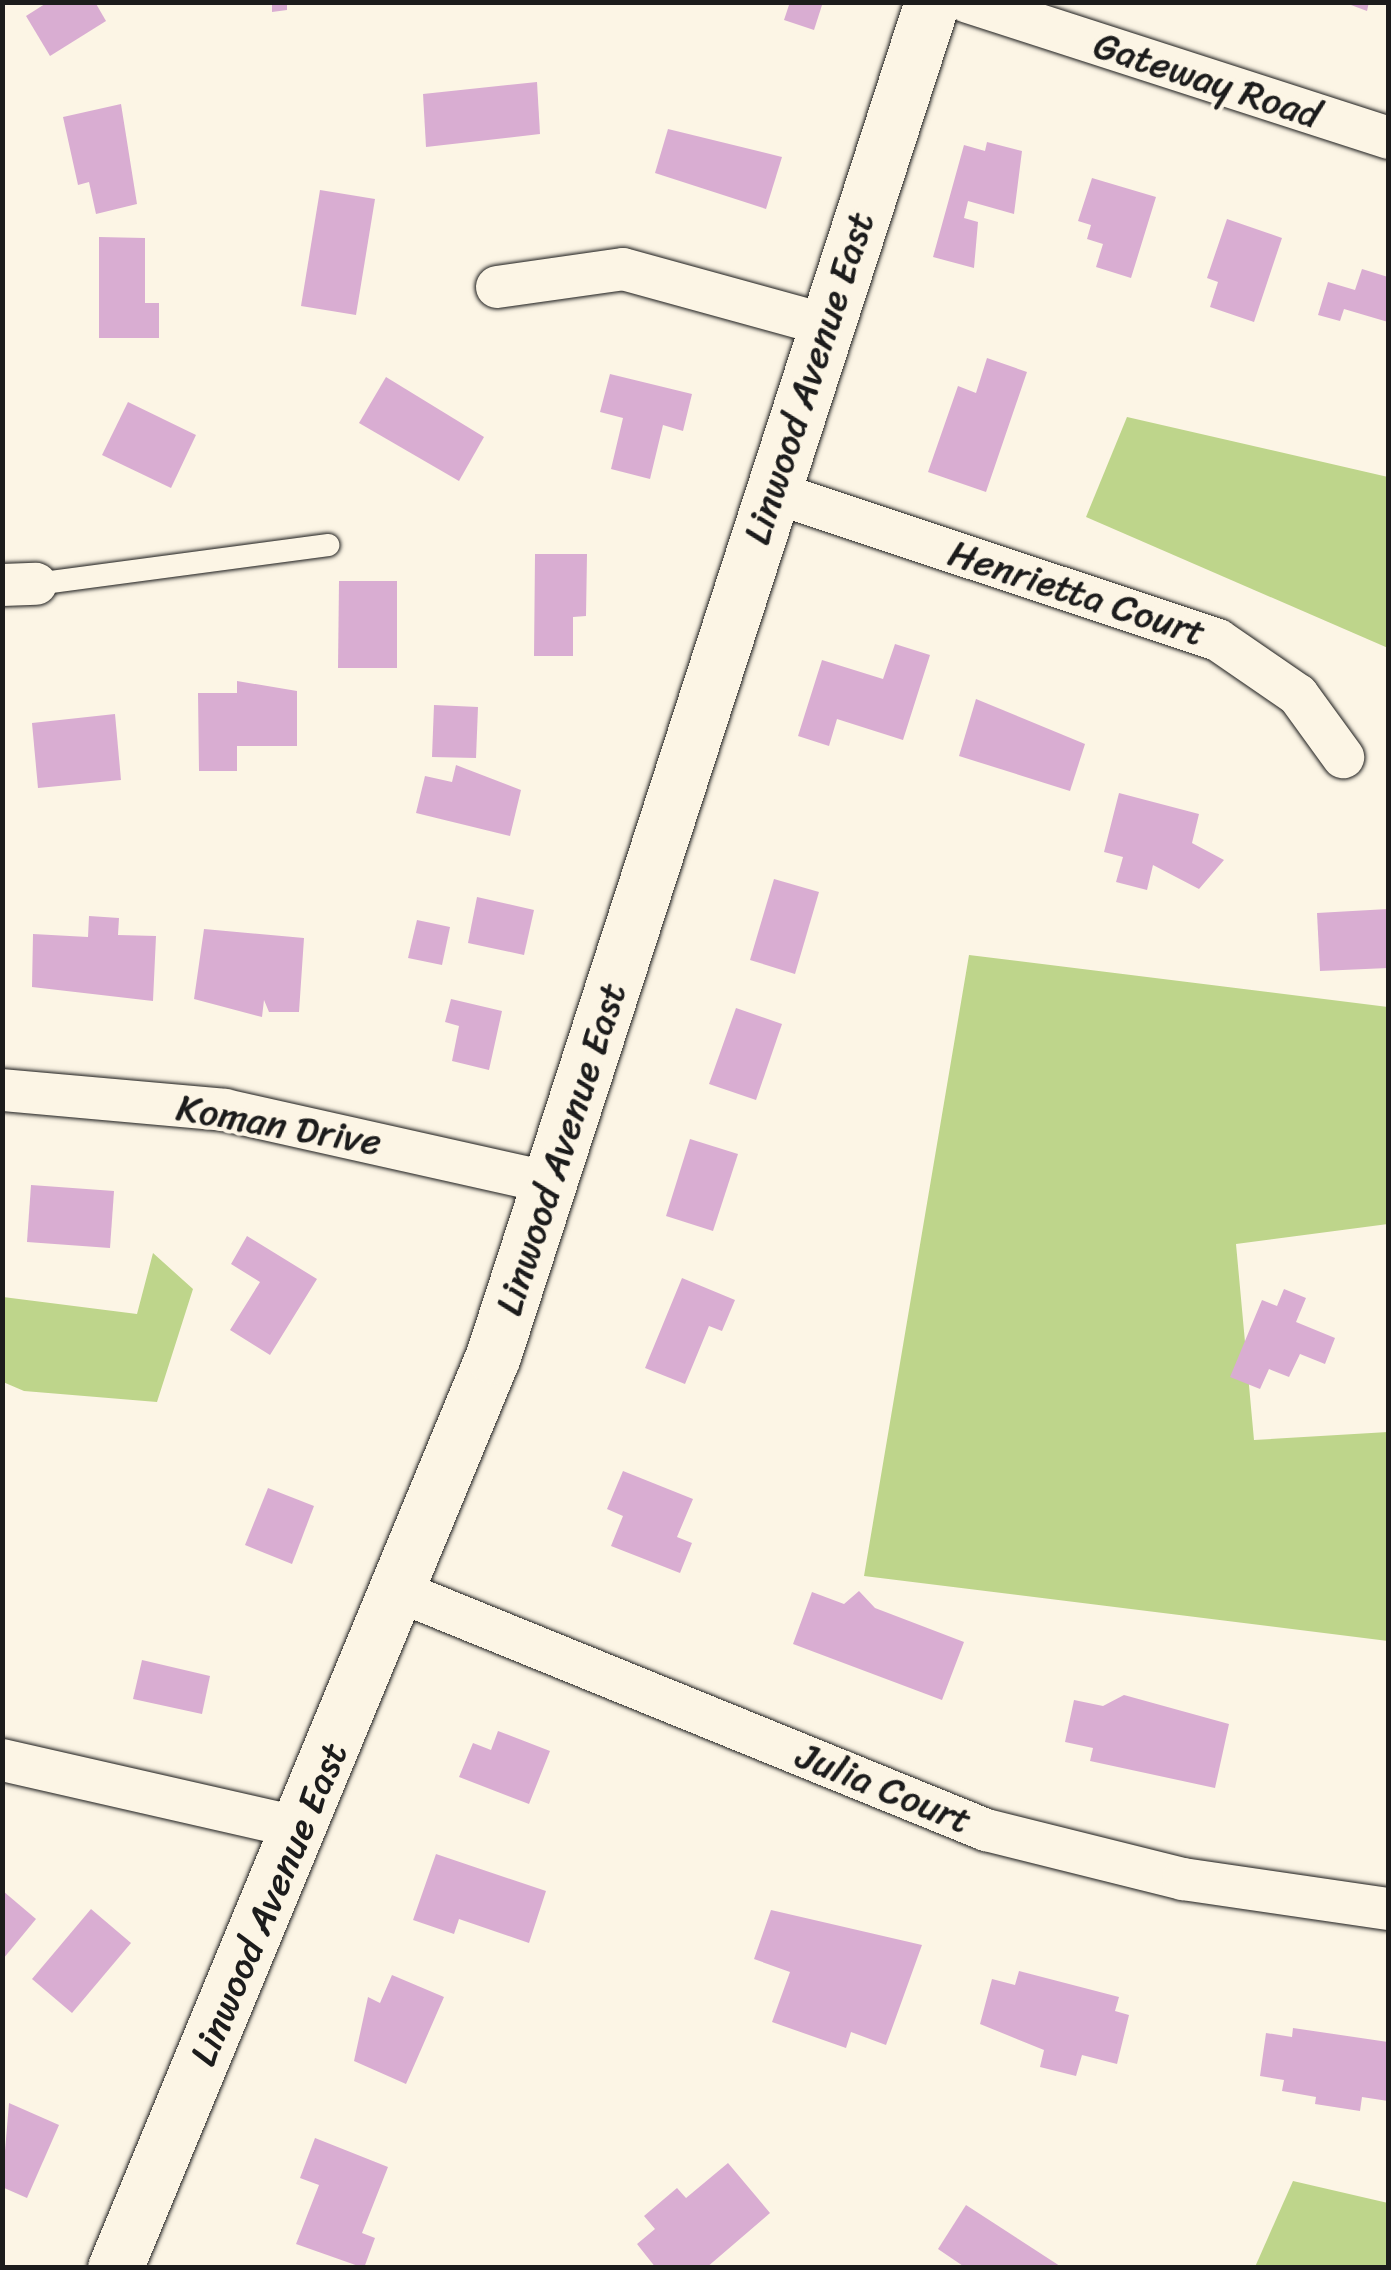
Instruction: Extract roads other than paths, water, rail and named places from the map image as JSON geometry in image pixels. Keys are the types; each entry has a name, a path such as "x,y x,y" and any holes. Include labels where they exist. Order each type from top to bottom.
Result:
{"main road":[{"name":"Linwood Avenue East","path":"115,2268 401,1592 552,1183 770,491 932,2"}],"street":[{"name":"Gateway Road","path":"968,2 1388,138"},
{"path":"497,287 623,269 826,325"},
{"name":"Henrietta Court","path":"770,491 1218,640 1298,694 1342,757"},
{"name":"Koman Drive","path":"2,1090 225,1110 552,1183"},
{"name":"Julia Court","path":"401,1592 986,1830 1183,1879 1388,1909"},
{"path":"2,1760 300,1828"}],"lane":[{"path":"19,585 328,545"}]}
